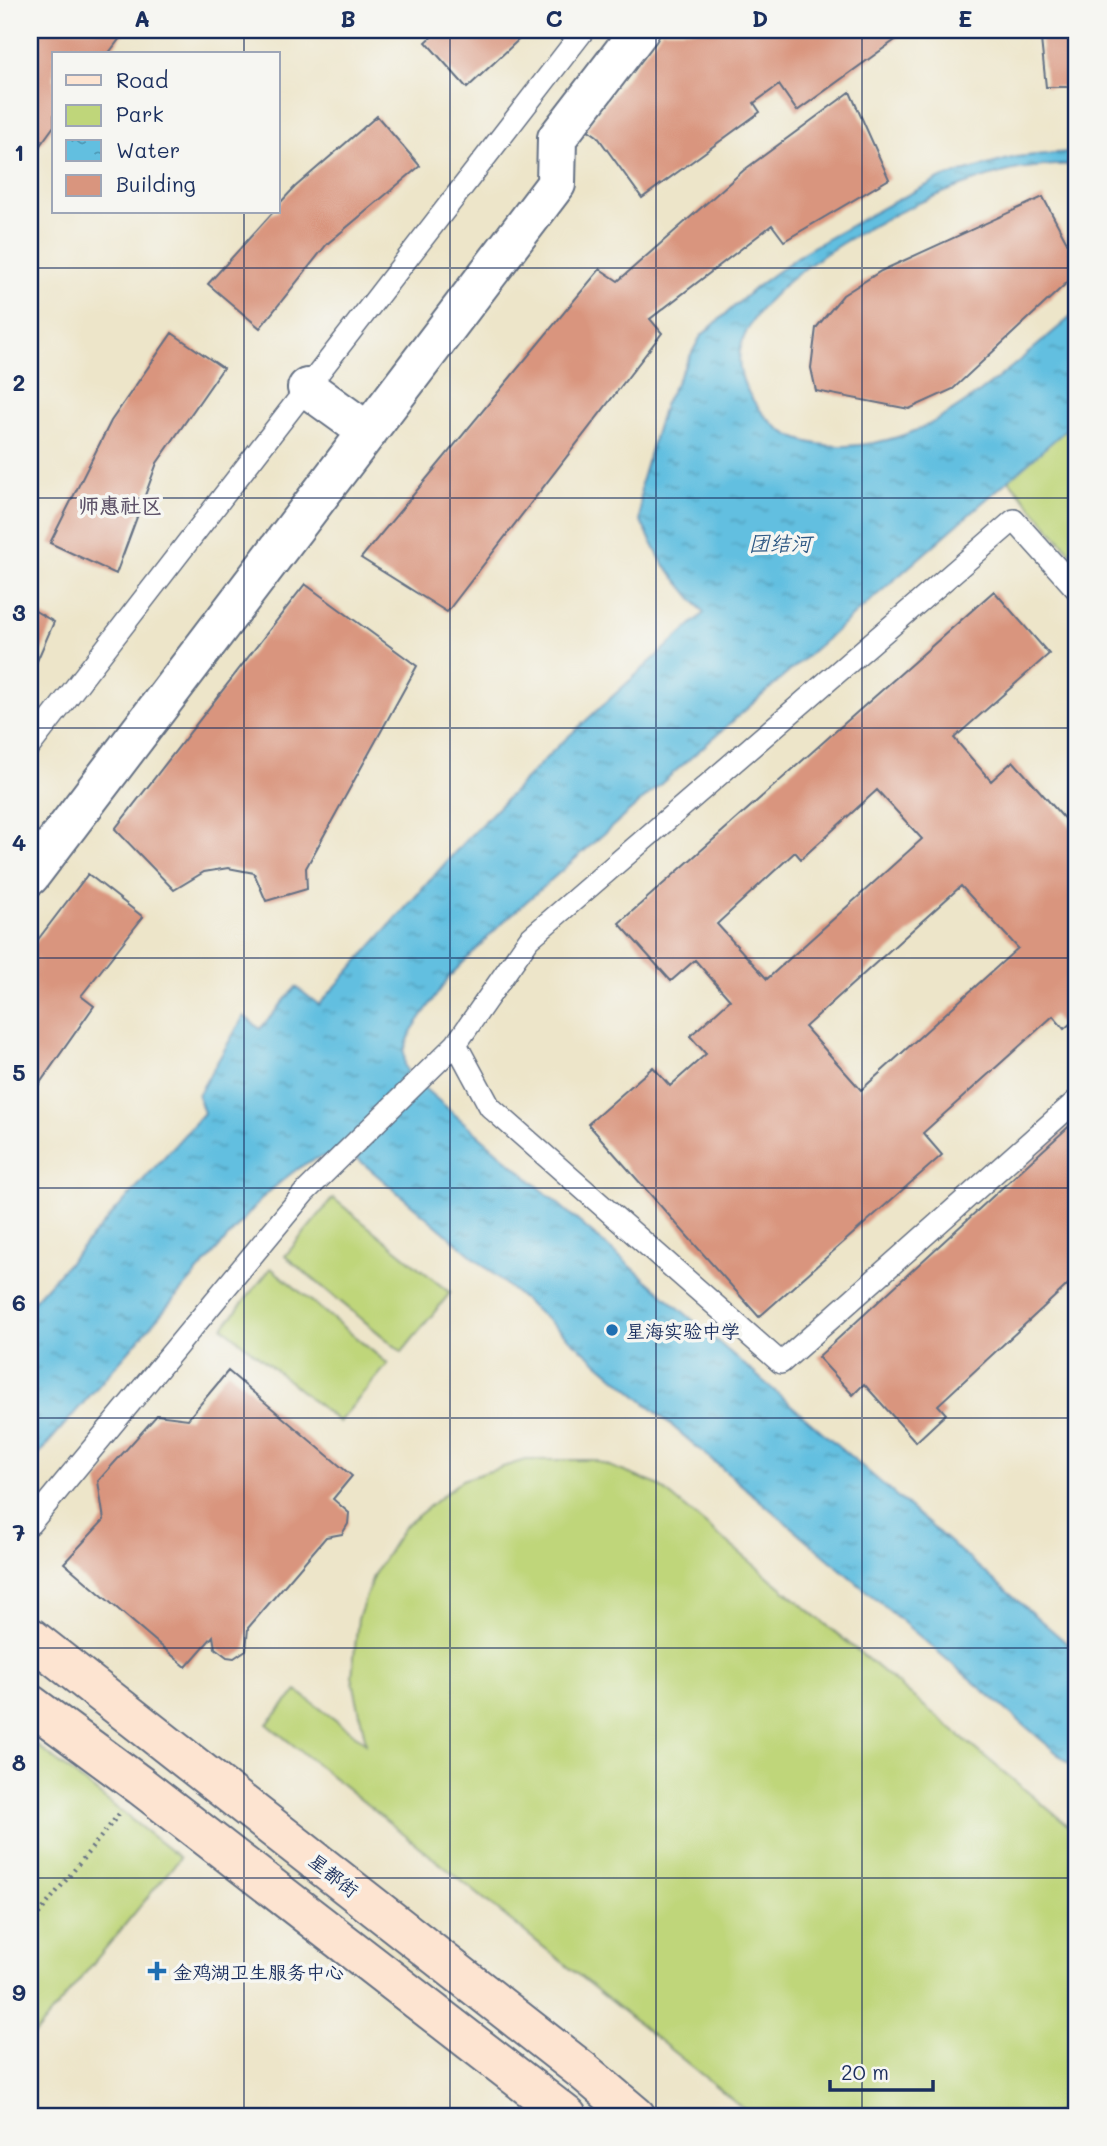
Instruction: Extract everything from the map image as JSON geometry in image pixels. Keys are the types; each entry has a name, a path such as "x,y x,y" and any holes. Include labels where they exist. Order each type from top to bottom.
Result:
{"main road":[{"name":"星都街","path":"30,1637 583,2071 636,2116"},
{"path":"30,1704 141,1786 567,2116"}],"street":[{"path":"30,876 556,184 557,138 640,30"},
{"path":"307,388 368,432"}],"lane":[{"path":"30,746 584,30"},
{"path":"30,1524 304,1193 456,1044 529,939 1014,520 1077,590"},
{"path":"456,1044 491,1107 781,1363 1077,1100"}],"path":[{"path":"30,1925 141,1786"}],"green space":[{"path":"1077,420 1077,560 1008,479"},
{"path":"333,1198 450,1293 402,1352 285,1256"},
{"path":"271,1268 388,1364 339,1422 223,1327"},
{"path":"525,1460 594,1460 658,1485 1077,1833 1077,2092 1052,2116 753,2116 267,1724 297,1691 366,1743 352,1676 358,1619 373,1576 404,1527 462,1480"},
{"path":"30,1740 180,1858 30,2040"}],"water":[{"name":"团结河","path":"1077,151 1077,165 1026,168 986,177 904,210 860,233 818,259 783,287 756,316 739,356 741,375 754,402 766,417 784,431 804,441 827,445 874,443 920,429 957,408 993,382 1077,312 1077,420 503,922 450,976 412,1030 404,1051 409,1075 1077,1652 1077,1770 358,1159 330,1155 318,1158 297,1169 265,1195 30,1464 30,1305 204,1113 198,1095 244,1016 260,1029 296,987 319,1005 465,841 557,747 704,613 662,562 640,520 641,482 664,405 701,336 755,288 804,252 941,178 1016,157"}],"building":[{"path":"30,30 126,30 110,52 52,52 52,129 30,159"},
{"path":"439,30 529,30 467,88 426,42"},
{"path":"662,30 909,30 797,111 779,85 754,103 760,112 642,198 597,136 587,129"},
{"path":"1040,30 1077,30 1077,87 1046,87"},
{"path":"850,92 889,179 784,241 772,225 650,319 662,333 447,612 361,558 600,269 618,281 744,170"},
{"path":"377,116 420,166 327,244 260,328 208,284 271,214 280,214 280,203"},
{"path":"1043,197 1071,250 1073,260 1077,256 1077,283 1072,278 953,389 909,409 816,391 811,368 816,328 843,295 881,271"},
{"path":"172,333 223,368 157,463 116,574 50,543 111,421"},
{"path":"305,584 417,666 306,868 307,889 266,901 254,873 228,868 204,872 174,890 115,829"},
{"path":"994,591 1049,654 954,738 991,781 1013,761 1077,833 1077,1018 1064,1029 1053,1016 923,1133 942,1155 759,1317 588,1124 653,1067 670,1086 706,1054 690,1036 730,1000 695,960 671,981 619,923","holes":["877,790 922,839 767,979 717,924 795,852 801,859","961,886 1018,948 861,1090 805,1027"]},
{"path":"30,608 54,622 30,677"},
{"path":"88,874 143,917 81,996 94,1006 30,1097 30,950"},
{"path":"1077,1119 1077,1276 938,1405 946,1414 916,1442 864,1384 853,1395 818,1357"},
{"path":"228,1371 352,1476 333,1499 349,1513 348,1524 342,1534 326,1537 248,1628 246,1650 234,1658 227,1657 215,1648 213,1636 186,1667 64,1563 104,1520 98,1481 157,1415 188,1419"}],"place":[{"name":"星海实验中学","path":"612,1330"},
{"name":"金鸡湖卫生服务中心","path":"157,1971"}],"district":[{"name":"师惠社区","path":"120,504"}]}
